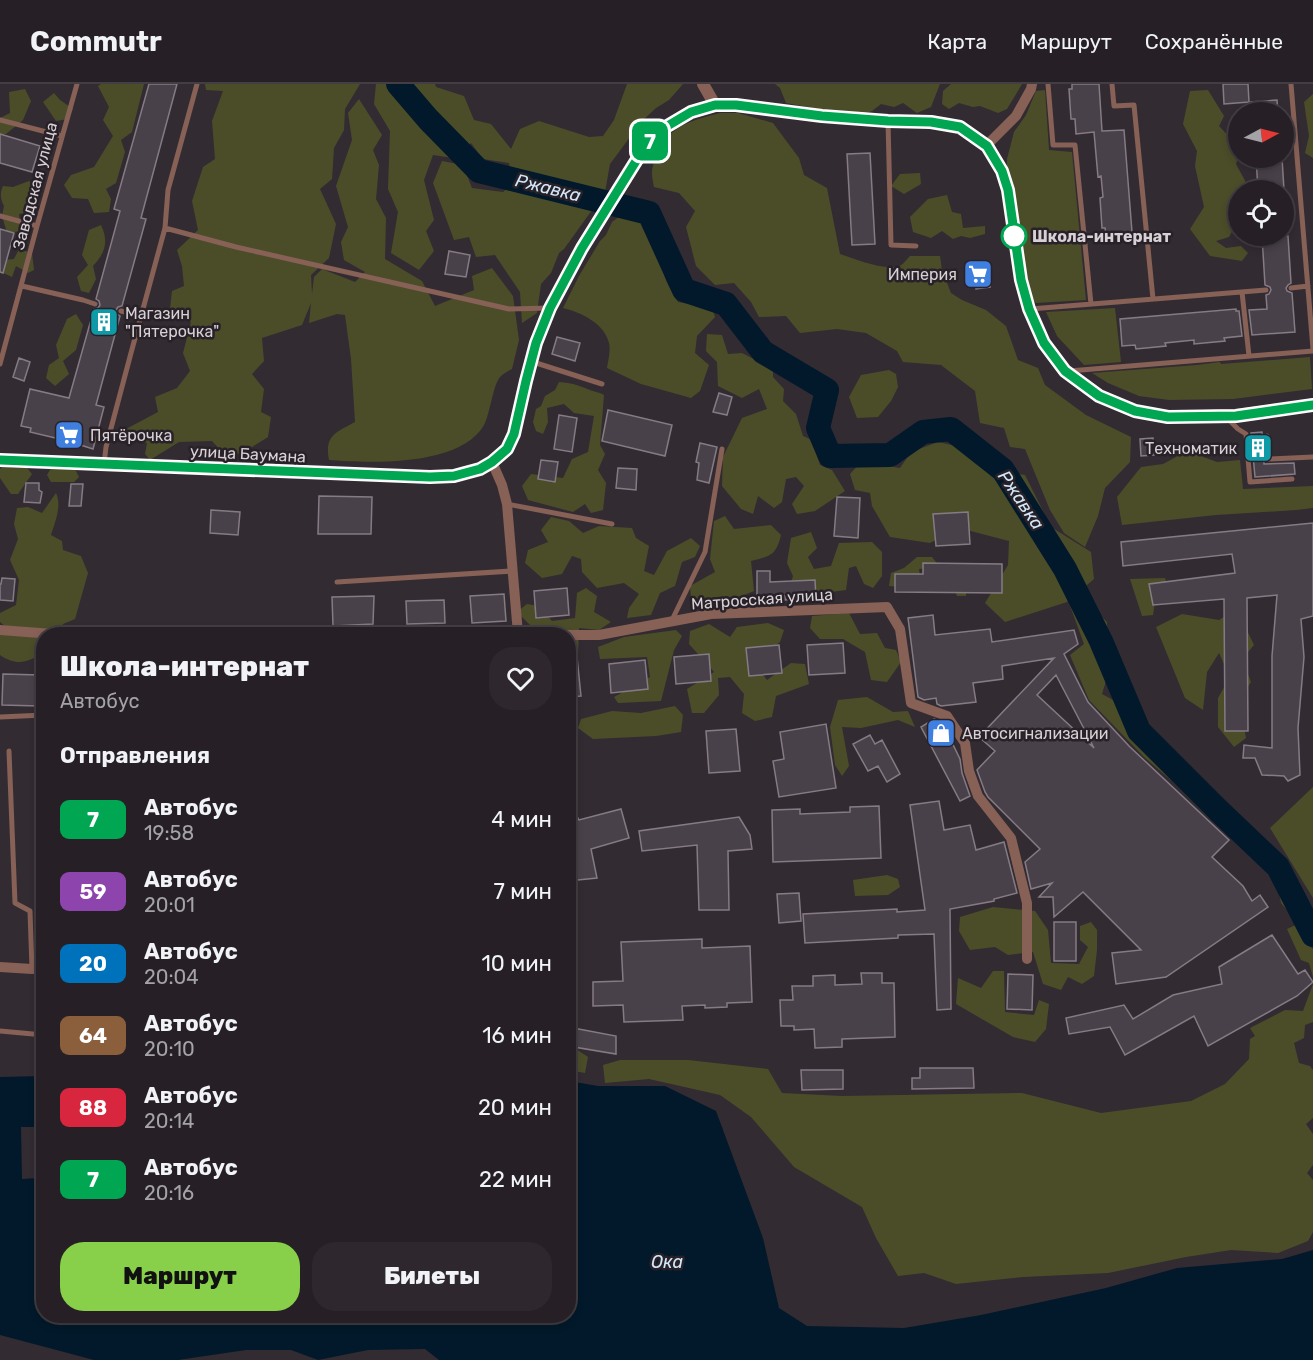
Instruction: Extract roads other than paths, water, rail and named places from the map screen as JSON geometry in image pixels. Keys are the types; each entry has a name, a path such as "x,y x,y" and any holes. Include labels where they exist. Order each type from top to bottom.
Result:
{"street":[{"path":"703,84 715,105"},
{"path":"987,146 1016,116 1032,84"},
{"path":"517,627 507,504 492,462 507,449 514,434 536,343 550,308 582,248 646,145 664,128 691,112 715,105 736,105 811,115 931,122 960,127 987,146 1002,171 1008,190 1021,280 1029,309 1044,343 1065,371 1099,396 1135,411 1168,417 1225,416 1313,405"},
{"name":"улица Баумана","path":"0,460 440,477 468,473 492,462"},
{"name":"Матросская улица","path":"576,635 598,635 711,614 886,607 900,629 911,703 947,716 965,743 969,771 978,796 1011,838 1027,903 1027,959"},
{"path":"0,630 36,633"},
{"path":"0,967 36,968"}],"lane":[{"name":"Заводская улица","path":"0,364 2,347 22,286 77,84"},
{"path":"104,464 106,447 165,228 168,190 197,84"},
{"path":"1048,84 1053,145 1075,145 1091,304"},
{"path":"1112,84 1114,106 1134,105 1153,299"},
{"path":"1065,371 1313,350 1291,84"},
{"path":"0,120 62,136"},
{"path":"888,121 891,245 916,246"},
{"path":"0,216 37,226"},
{"path":"165,228 248,250 509,309 550,308"},
{"path":"1307,275 1313,271"},
{"path":"22,286 95,304"},
{"path":"1291,288 1308,286"},
{"path":"1029,309 1266,290"},
{"path":"1242,292 1249,356"},
{"path":"121,311 140,316"},
{"path":"531,361 602,384"},
{"path":"1225,416 1246,434 1250,482 1292,478"},
{"path":"1267,436 1269,459 1313,457"},
{"path":"671,621 705,552 722,449"},
{"path":"507,504 612,524"},
{"path":"337,582 512,571"},
{"path":"0,717 36,715"},
{"path":"9,751 15,903 30,911 36,954"},
{"path":"0,1031 36,1034"}],"water":[{"name":"Ока","path":"36,1076 36,1323 576,1323 576,1082 598,1086 665,1086 716,1111 763,1238 779,1308 807,1326 904,1328 981,1315 1106,1288 1177,1268 1282,1259 1313,1250 1313,1360 439,1360 425,1349 368,1350 318,1360 291,1350 246,1350 178,1360 94,1360 0,1335 0,1077"}],"waterway":[{"name":"Ржавка","path":"398,84 428,119 479,171 649,213 684,290 726,304 763,352 827,390 818,428 830,456 890,455 923,432 951,429 1003,470 1065,569 1101,641 1139,731 1278,867 1313,935"}],"place":[{"name":"Школа-интернат","path":"1014,236"},
{"name":"Империя","path":"978,274"},
{"name":"Магазин \"Пятерочка\"","path":"104,322"},
{"name":"Пятёрочка","path":"69,435"},
{"name":"Техноматик","path":"1258,448"},
{"name":"Автосигнализации","path":"941,733"}]}
